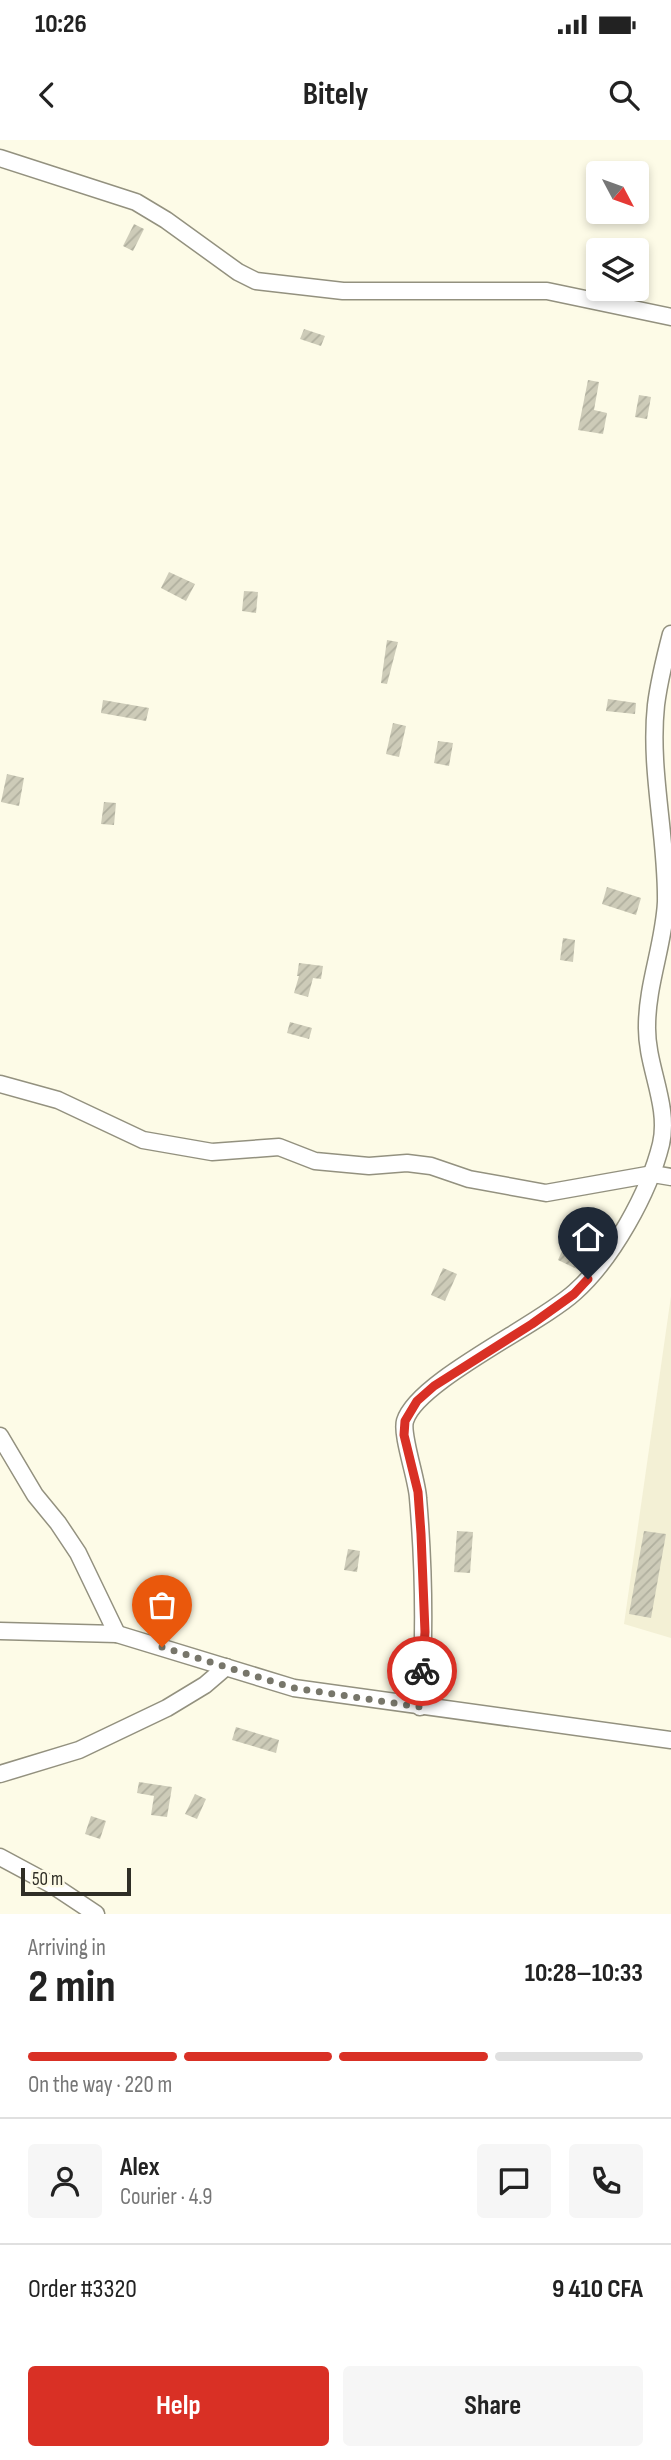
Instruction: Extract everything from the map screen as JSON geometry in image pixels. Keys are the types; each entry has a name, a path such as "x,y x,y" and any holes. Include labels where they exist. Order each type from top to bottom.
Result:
{"street":[{"path":"0,158 136,202 166,220 238,272 256,281 343,290 547,291 671,317"},
{"path":"420,1707 425,1632 424,1584 418,1492 404,1435 405,1421 417,1401 434,1386 574,1294 603,1264 653,1174 662,1140 661,1105 647,1027 666,902 656,752 656,706 671,634"},
{"path":"0,1084 58,1100 143,1140 212,1153 279,1147 315,1161 369,1166 407,1163 431,1166 469,1179 546,1193 653,1174 671,1177"},
{"path":"0,1436 35,1495 58,1522 78,1553 117,1634"},
{"path":"0,1631 117,1634 294,1688 671,1740"},
{"path":"0,1774 79,1750 167,1708 205,1685 226,1667"},
{"path":"0,1857 54,1886 96,1914"}],"shaded area":[{"path":"671,1296 671,1638 624,1624"}],"building":[{"path":"134,224 144,229 133,251 123,246"},
{"path":"304,329 325,336 321,346 300,339"},
{"path":"588,380 599,382 594,410 607,413 603,434 578,430"},
{"path":"639,395 651,397 647,419 635,417"},
{"path":"169,572 195,584 186,601 161,588"},
{"path":"244,591 258,592 256,613 242,611"},
{"path":"387,640 398,642 387,684 381,683"},
{"path":"608,699 636,703 635,714 606,711"},
{"path":"103,700 149,708 146,721 101,713"},
{"path":"393,723 406,726 399,757 386,754"},
{"path":"438,741 453,743 449,766 434,763"},
{"path":"7,774 24,778 19,806 1,802"},
{"path":"104,802 116,803 114,825 101,824"},
{"path":"607,887 641,898 636,915 602,904"},
{"path":"563,938 575,940 573,962 560,960"},
{"path":"299,963 323,966 321,979 313,978 308,997 294,993 299,976"},
{"path":"290,1022 312,1028 309,1039 287,1033"},
{"path":"569,1235 595,1247 581,1271 558,1260"},
{"path":"443,1268 457,1274 445,1301 431,1295"},
{"path":"457,1531 473,1532 470,1573 454,1572"},
{"path":"644,1531 666,1534 651,1618 629,1614"},
{"path":"348,1549 360,1551 357,1572 344,1570"},
{"path":"236,1727 279,1740 276,1753 232,1740"},
{"path":"139,1782 172,1787 167,1817 151,1815 154,1796 137,1793"},
{"path":"195,1794 206,1799 197,1819 185,1814"},
{"path":"91,1816 106,1821 100,1839 85,1834"}],"way so far":[{"path":"162,1647 294,1688 420,1707 422,1671"}],"route":[{"path":"422,1671 425,1632 421,1534 418,1492 404,1435 405,1421 417,1401 434,1386 532,1324 574,1294 588,1279"}]}
